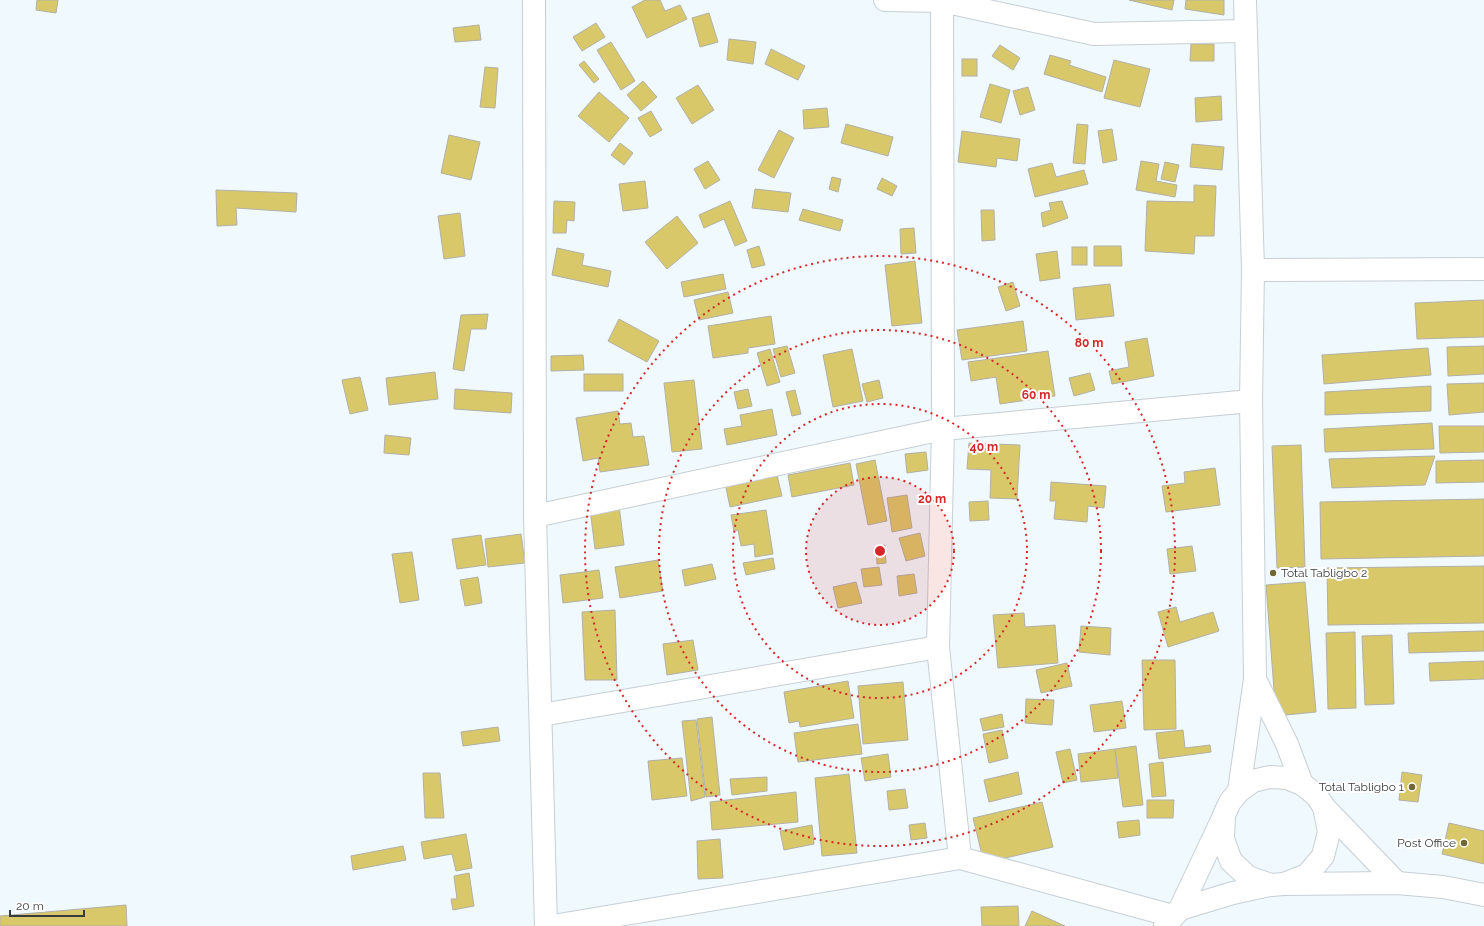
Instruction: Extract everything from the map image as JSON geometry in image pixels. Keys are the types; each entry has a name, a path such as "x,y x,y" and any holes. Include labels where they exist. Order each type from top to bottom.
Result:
{"street":[{"path":"534,0 535,516 546,926"},
{"path":"884,0 942,0 1094,34 1245,31"},
{"path":"942,0 943,428 938,647 960,858"},
{"path":"1239,791 1255,679 1251,401 1253,270 1245,0"},
{"path":"1253,270 1484,269"},
{"path":"535,516 943,428 1251,401"},
{"path":"541,716 938,647"},
{"path":"1255,679 1286,744 1302,784"},
{"path":"1173,917 1230,802 1239,791 1253,781 1270,777 1287,778 1302,784 1316,795 1324,807 1397,883"},
{"path":"553,926 960,858 1173,917 1233,893 1278,884 1307,874 1323,856 1329,832 1324,807"},
{"path":"1224,815 1223,839 1232,861 1248,877 1278,884 1397,883 1443,887 1484,895"}],"building":[{"path":"37,0 58,0 56,13 36,10"},
{"path":"645,0 660,0 665,11 680,5 687,19 647,38 632,7"},
{"path":"1129,0 1174,0 1172,10"},
{"path":"1186,0 1224,0 1224,15 1185,9"},
{"path":"709,13 718,42 700,47 692,18"},
{"path":"596,23 605,37 582,51 573,37"},
{"path":"479,25 481,40 455,42 453,28"},
{"path":"729,39 756,42 753,64 727,60"},
{"path":"611,42 635,81 621,90 597,50"},
{"path":"1191,44 1214,44 1214,61 1190,61"},
{"path":"1000,45 1020,58 1013,70 992,56"},
{"path":"771,49 805,66 798,80 765,64"},
{"path":"1050,55 1071,61 1069,65 1106,77 1102,92 1044,74"},
{"path":"962,59 977,59 977,76 962,76"},
{"path":"1114,60 1150,69 1140,107 1104,98"},
{"path":"584,61 599,79 594,83 579,65"},
{"path":"485,67 498,68 495,108 480,107"},
{"path":"643,81 657,97 641,111 627,95"},
{"path":"990,84 1010,90 1001,123 980,117"},
{"path":"698,85 714,110 692,124 676,98"},
{"path":"1028,87 1035,110 1020,115 1013,91"},
{"path":"599,92 629,118 609,142 578,116"},
{"path":"1221,96 1222,120 1196,122 1195,98"},
{"path":"827,108 829,127 804,129 803,110"},
{"path":"651,111 662,130 650,137 638,118"},
{"path":"846,124 893,137 888,156 841,143"},
{"path":"1077,124 1088,125 1085,164 1073,163"},
{"path":"1112,129 1117,160 1103,163 1098,131"},
{"path":"779,130 794,138 774,178 758,170"},
{"path":"962,131 1020,139 1017,161 997,158 996,167 958,162"},
{"path":"449,135 480,142 471,180 441,173"},
{"path":"620,143 633,153 624,165 611,155"},
{"path":"1192,144 1224,147 1222,170 1190,167"},
{"path":"708,161 720,180 705,189 694,169"},
{"path":"1141,161 1159,164 1156,181 1177,185 1175,197 1136,190"},
{"path":"1165,162 1179,165 1175,182 1161,179"},
{"path":"1052,163 1056,177 1084,170 1088,184 1035,197 1028,169"},
{"path":"832,177 841,179 838,192 829,189"},
{"path":"882,178 897,186 892,196 877,189"},
{"path":"645,181 648,208 623,211 619,184"},
{"path":"1194,185 1216,186 1214,236 1195,236 1194,254 1145,251 1147,201 1194,202"},
{"path":"755,189 791,193 788,212 752,208"},
{"path":"216,190 297,193 296,212 236,208 237,225 217,226"},
{"path":"554,201 575,202 574,221 567,220 566,233 553,233"},
{"path":"730,201 747,241 735,246 724,219 704,228 699,215"},
{"path":"1062,201 1068,218 1043,227 1041,213 1051,210 1049,203"},
{"path":"803,209 843,220 840,231 799,220"},
{"path":"981,210 994,210 995,240 982,241"},
{"path":"460,213 465,256 444,259 438,216"},
{"path":"677,216 698,243 667,269 645,242"},
{"path":"914,228 916,253 901,254 900,229"},
{"path":"759,246 765,265 752,268 747,250"},
{"path":"1094,246 1121,246 1122,266 1094,266"},
{"path":"1072,247 1087,247 1087,265 1072,265"},
{"path":"557,248 584,254 582,265 611,271 608,287 552,275"},
{"path":"1057,251 1060,278 1040,281 1036,254"},
{"path":"915,261 922,323 892,326 885,265"},
{"path":"723,274 726,289 684,297 681,282"},
{"path":"1013,282 1020,306 1006,311 998,287"},
{"path":"1110,284 1114,316 1076,320 1073,288"},
{"path":"728,292 733,313 699,320 694,300"},
{"path":"1484,300 1484,337 1417,339 1415,303"},
{"path":"488,314 486,329 471,329 464,371 453,369 461,315"},
{"path":"771,316 775,344 748,348 748,353 713,358 708,326"},
{"path":"619,319 659,341 647,362 608,341"},
{"path":"1023,321 1027,351 962,360 957,330"},
{"path":"1147,338 1154,376 1112,384 1109,371 1129,367 1125,342"},
{"path":"787,346 795,373 781,377 773,349"},
{"path":"1484,346 1484,374 1448,376 1447,347"},
{"path":"1428,348 1431,375 1324,384 1322,355"},
{"path":"770,349 780,382 767,386 757,353"},
{"path":"852,349 863,401 833,407 823,355"},
{"path":"1048,351 1055,396 1000,404 996,377 971,381 968,362"},
{"path":"583,355 584,370 551,371 551,356"},
{"path":"435,372 438,399 389,405 386,378"},
{"path":"1090,373 1095,390 1074,396 1069,378"},
{"path":"584,374 623,374 623,391 584,391"},
{"path":"360,377 368,410 350,414 342,380"},
{"path":"694,380 702,449 672,452 664,383"},
{"path":"879,380 883,398 867,402 862,384"},
{"path":"1484,383 1484,412 1449,415 1447,384"},
{"path":"1431,386 1431,411 1325,415 1325,392"},
{"path":"455,389 512,393 511,413 454,409"},
{"path":"748,389 752,406 738,409 734,392"},
{"path":"795,390 801,414 792,416 786,392"},
{"path":"772,409 777,435 727,445 724,429 742,426 740,415"},
{"path":"618,411 620,424 631,423 633,437 644,436 649,465 600,472 598,458 583,461 576,418"},
{"path":"1432,423 1434,449 1325,452 1324,429"},
{"path":"1439,426 1484,426 1484,452 1440,453"},
{"path":"385,435 411,438 409,455 384,453"},
{"path":"969,443 1020,445 1017,499 990,498 991,470 967,469"},
{"path":"1301,445 1305,567 1277,568 1272,446"},
{"path":"926,452 928,470 907,473 905,454"},
{"path":"1435,456 1425,485 1332,488 1329,459"},
{"path":"875,460 887,521 868,525 856,464"},
{"path":"1484,460 1484,482 1436,483 1436,461"},
{"path":"850,463 854,485 792,497 788,475"},
{"path":"1215,468 1220,505 1166,512 1162,486 1185,483 1184,472"},
{"path":"776,471 782,496 730,507 725,483"},
{"path":"1051,482 1106,486 1104,508 1088,506 1087,522 1054,519 1056,501 1050,501"},
{"path":"907,495 912,528 892,532 887,498"},
{"path":"1484,499 1484,556 1321,559 1320,502"},
{"path":"988,501 989,520 970,521 969,502"},
{"path":"619,505 624,545 595,549 590,509"},
{"path":"766,510 773,554 755,557 754,544 741,546 738,530 734,531 731,515"},
{"path":"920,533 925,556 906,561 899,538"},
{"path":"521,534 525,563 488,567 485,539"},
{"path":"481,535 486,565 457,569 452,539"},
{"path":"885,545 886,563 877,564 876,546"},
{"path":"1192,546 1196,571 1170,574 1167,549"},
{"path":"412,552 419,600 400,603 392,554"},
{"path":"773,558 775,569 746,575 743,563"},
{"path":"658,560 663,591 620,598 615,567"},
{"path":"712,564 716,579 685,586 682,570"},
{"path":"1484,566 1484,623 1328,625 1327,568"},
{"path":"879,567 882,585 864,587 861,569"},
{"path":"599,570 603,598 563,603 560,575"},
{"path":"914,574 917,593 899,596 897,576"},
{"path":"478,577 482,603 465,606 460,580"},
{"path":"856,582 862,603 838,608 833,587"},
{"path":"1305,582 1316,712 1276,716 1266,585"},
{"path":"1176,607 1180,622 1213,612 1219,631 1168,647 1158,612"},
{"path":"615,610 617,680 585,680 582,612"},
{"path":"1024,613 1025,627 1055,625 1058,663 998,668 993,615"},
{"path":"1081,626 1111,628 1110,655 1079,652"},
{"path":"1484,631 1484,651 1409,653 1408,633"},
{"path":"1355,632 1356,708 1328,709 1326,633"},
{"path":"1392,635 1394,704 1365,705 1362,636"},
{"path":"693,640 698,670 667,675 663,644"},
{"path":"1142,660 1175,660 1176,729 1144,730"},
{"path":"1484,661 1484,679 1430,681 1429,663"},
{"path":"1067,663 1072,686 1041,693 1036,670"},
{"path":"848,681 854,718 800,727 799,721 789,723 784,692"},
{"path":"903,682 908,740 863,744 858,686"},
{"path":"1026,699 1054,700 1052,725 1025,723"},
{"path":"1122,701 1126,728 1094,732 1090,705"},
{"path":"1002,714 1004,727 983,731 980,719"},
{"path":"712,717 720,795 706,797 697,719"},
{"path":"696,720 705,797 691,801 682,721"},
{"path":"858,724 862,754 798,762 794,733"},
{"path":"498,727 500,741 463,746 461,732"},
{"path":"1002,730 1008,758 989,763 983,734"},
{"path":"1183,730 1185,748 1210,745 1211,752 1159,759 1156,733"},
{"path":"1136,746 1143,805 1123,807 1115,749"},
{"path":"1070,749 1077,780 1063,783 1056,752"},
{"path":"1115,749 1118,778 1081,782 1078,754"},
{"path":"888,754 891,777 865,781 861,758"},
{"path":"682,758 687,796 652,800 648,761"},
{"path":"1163,762 1166,796 1152,797 1149,764"},
{"path":"1018,772 1022,794 989,802 984,780"},
{"path":"1402,772 1422,775 1418,802 1399,800"},
{"path":"423,773 440,773 444,818 425,818"},
{"path":"849,774 857,853 822,856 815,778"},
{"path":"767,777 767,791 732,795 730,779"},
{"path":"905,789 908,808 889,810 887,791"},
{"path":"796,792 798,822 712,830 710,802"},
{"path":"1147,800 1174,800 1173,818 1147,818"},
{"path":"1042,802 1053,847 984,863 973,818"},
{"path":"1139,820 1140,835 1119,838 1117,822"},
{"path":"925,823 927,838 911,840 909,825"},
{"name":"Post Office","path":"1449,823 1484,831 1484,864 1442,854"},
{"path":"812,825 814,844 784,850 780,831"},
{"path":"466,834 472,868 456,871 452,854 424,859 421,842"},
{"path":"720,839 723,878 698,879 697,841"},
{"path":"403,846 406,860 353,870 351,856"},
{"path":"469,873 474,906 453,910 451,899 457,899 454,876"},
{"path":"126,905 127,926 0,926 0,916"},
{"path":"1018,906 1019,926 982,926 981,907"},
{"path":"1032,911 1065,926 1025,926"}],"place":[{"name":"Total Tabligbo 2","path":"1273,573"},
{"name":"Total Tabligbo 1","path":"1412,787"},
{"name":"Post Office","path":"1464,843"}]}
